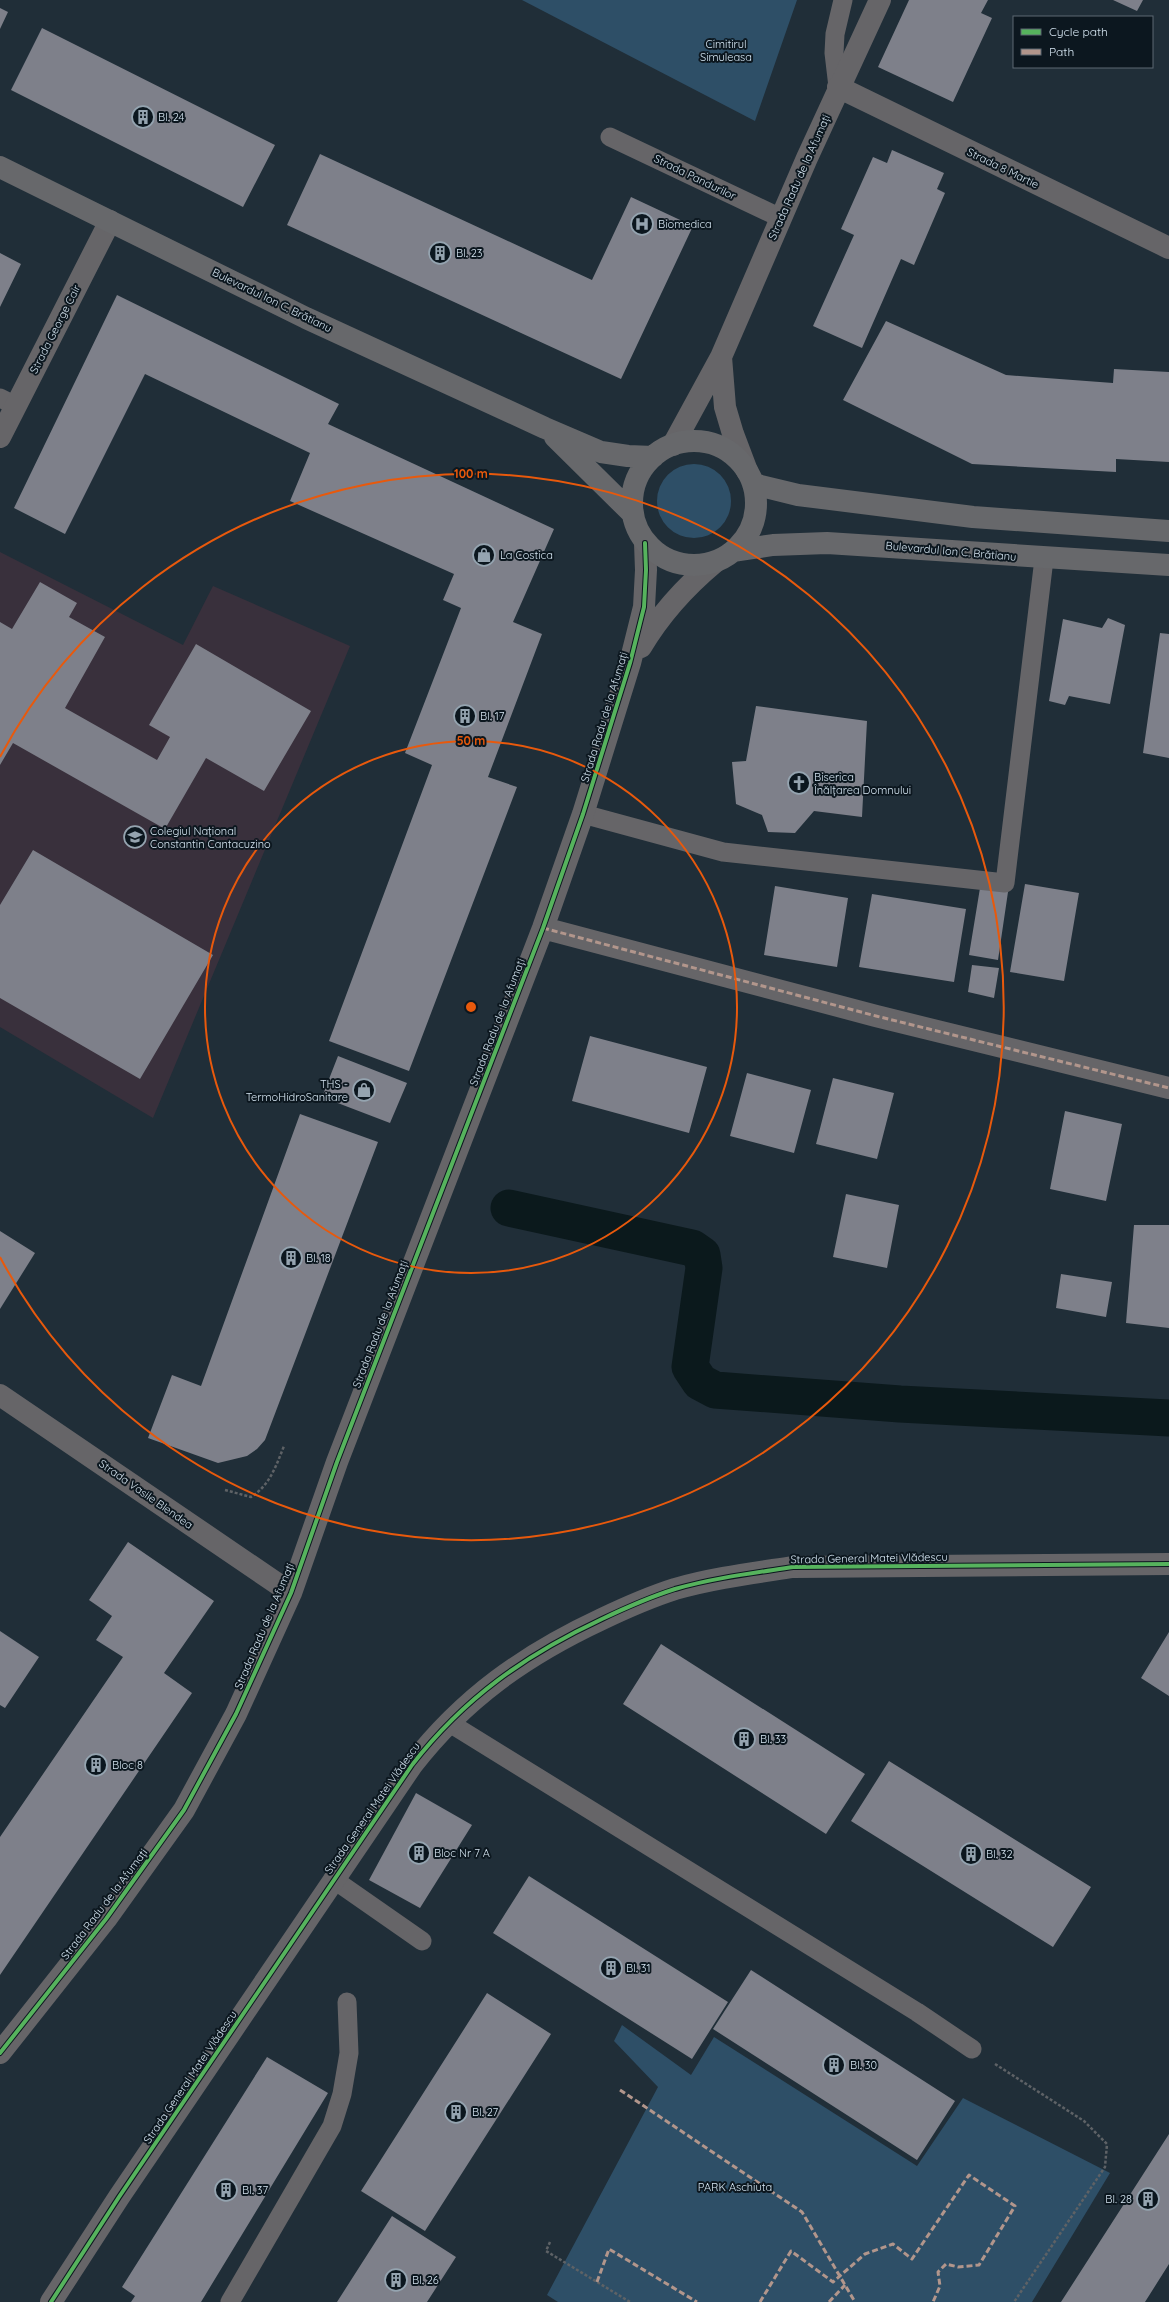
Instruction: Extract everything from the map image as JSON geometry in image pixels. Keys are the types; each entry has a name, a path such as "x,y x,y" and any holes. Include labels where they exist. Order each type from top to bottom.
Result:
{"main road":[{"name":"Bulevardul Ion C. Brătianu","path":"0,167 306,318 545,428 601,452 628,456 652,457"},
{"name":"Bulevardul Ion C. Brătianu","path":"545,428 632,512"},
{"path":"690,442 706,442 722,448 736,458 750,477 756,502 754,521 746,537 724,557 696,566 677,564 659,556 645,542 636,528 632,512 632,492 639,472 652,457 662,449 673,445 690,442"},
{"path":"750,477 798,495 973,517 1169,532"},
{"name":"Bulevardul Ion C. Brătianu","path":"724,557 772,545 827,543 1169,565"}],"street":[{"name":"Strada Radu de la Afumați","path":"673,445 721,357 780,218 838,88 880,0"},
{"name":"Strada 8 Martie","path":"838,88 1169,248"},
{"name":"Strada George Cair","path":"0,438 8,402 110,221"},
{"name":"Strada Radu de la Afumați","path":"721,357 725,407 733,434 750,477"},
{"name":"Strada Radu de la Afumați","path":"0,2052 106,1919 184,1810 236,1714 291,1593 340,1455 543,928 583,814 630,663 644,607 646,570 645,542"},
{"name":"Strada Radu de la Afumați","path":"630,663 661,615 691,582 724,557"},
{"path":"543,928 876,1016 1169,1088"},
{"name":"Strada Vasile Blendea","path":"0,1395 291,1593"},
{"name":"Strada General Matei Vlădescu","path":"51,2302 119,2197 333,1879 412,1765 448,1722 495,1680 569,1634 623,1609 674,1589 733,1576 793,1567 1169,1564"}],"lane":[{"path":"838,88 834,53 835,34 843,0"},
{"name":"Strada Pandurilor","path":"610,137 780,218"},
{"path":"583,814 724,852 1004,883 1044,558"},
{"path":"448,1722 910,2007 972,2049"},
{"path":"333,1879 422,1941"},
{"path":"230,2302 332,2126 342,2094 349,2052 347,2002"}],"path":[{"path":"225,1490 250,1497 262,1490 270,1478 284,1446"},
{"path":"972,2049 1084,2121 1107,2144 1105,2167 1014,2302"},
{"path":"550,2242 546,2251 630,2302"}],"shaded area":[{"name":"Colegiul Național Constantin Cantacuzino","path":"0,552 183,645 213,586 350,646 153,1118 0,1027"}],"green space":[{"name":"Cimitirul Simuleasa","path":"522,0 797,0 755,121"},
{"path":"694,464 708,467 720,475 728,487 731,501 728,515 720,527 708,535 694,538 680,535 668,527 660,515 657,501 660,487 668,475 680,467"},
{"name":"PARK Aschiuta","path":"622,2025 691,2075 714,2037 917,2166 963,2098 1110,2173 1032,2302 558,2302 547,2295 658,2087 614,2041"}],"building":[{"path":"909,0 988,0 981,13 992,18 953,102 878,67"},
{"path":"1113,0 1143,0 1137,11"},
{"path":"0,8 8,12 0,29"},
{"name":"Bl. 24","path":"42,28 275,145 243,207 11,90"},
{"path":"892,150 944,173 937,189 945,193 914,265 901,259 862,348 813,326 854,235 841,229 873,157 887,163"},
{"name":"Bl. 23","path":"320,154 592,280 631,197 693,226 621,379 287,225"},
{"path":"0,253 21,264 0,307"},
{"name":"Bl. 17","path":"117,295 339,404 328,424 554,529 513,622 542,634 488,777 517,787 409,1071 329,1041 432,765 405,753 461,608 443,600 454,574 290,501 310,453 145,374 65,534 14,508"},
{"path":"886,321 1006,375 1113,383 1114,369 1169,372 1169,462 1116,459 1116,472 972,464 843,400"},
{"path":"40,582 77,603 69,617 105,637 65,708 157,760 170,737 149,725 196,644 311,711 264,791 206,758 165,829 13,743 0,765 0,622 12,629"},
{"path":"1108,618 1125,625 1110,704 1069,696 1065,705 1049,701 1063,619 1102,628"},
{"path":"1160,633 1169,634 1169,758 1143,753"},
{"name":"Biserica Înălțarea Domnului","path":"756,706 867,721 862,817 814,811 795,833 768,832 762,815 736,804 732,762 746,761"},
{"path":"33,850 213,955 140,1079 0,998 0,905"},
{"path":"1025,884 1079,893 1064,981 1010,972"},
{"path":"775,886 848,898 837,967 764,955"},
{"path":"980,888 1008,892 998,960 969,955"},
{"path":"872,894 966,909 954,982 859,967"},
{"path":"972,965 999,968 994,998 968,992"},
{"path":"590,1036 707,1067 689,1133 572,1101"},
{"name":"THS - TermoHidroSanitare","path":"338,1056 407,1083 390,1123 322,1097"},
{"path":"747,1073 811,1090 794,1153 730,1136"},
{"path":"833,1078 894,1093 877,1159 816,1144"},
{"path":"1065,1111 1122,1124 1106,1201 1050,1189"},
{"name":"Bl. 18","path":"300,1114 378,1142 265,1440 257,1449 247,1456 218,1463 148,1438 172,1375 201,1386"},
{"path":"846,1194 899,1205 887,1268 833,1257"},
{"path":"1134,1225 1169,1225 1169,1328 1126,1323"},
{"path":"0,1231 35,1253 0,1309"},
{"path":"1061,1274 1112,1282 1106,1317 1056,1308"},
{"name":"Bloc 8","path":"128,1542 214,1601 164,1673 192,1693 0,1975 0,1837 123,1657 96,1640 112,1616 89,1600"},
{"path":"0,1631 39,1657 5,1708 0,1705"},
{"path":"1169,1632 1169,1696 1141,1678"},
{"name":"Bl. 33","path":"661,1644 865,1774 826,1834 623,1704"},
{"name":"Bl. 32","path":"889,1761 1091,1887 1053,1947 851,1821"},
{"name":"Bloc Nr 7 A","path":"416,1793 472,1825 420,1908 369,1880"},
{"name":"Bl. 31","path":"529,1876 728,2002 692,2059 493,1933"},
{"name":"Bl. 30","path":"751,1970 955,2101 917,2160 713,2029"},
{"name":"Bl. 27","path":"487,1993 551,2034 425,2231 361,2191"},
{"name":"Bl. 37","path":"267,2057 328,2093 201,2302 131,2302 135,2296 122,2287"},
{"name":"Bl. 28","path":"1169,2134 1169,2264 1145,2302 1061,2302"},
{"name":"Bl. 26","path":"392,2216 456,2257 427,2302 337,2302"}],"waterway":[{"path":"509,1208 692,1248 702,1255 704,1268 690,1367 700,1382 715,1390 900,1404 1169,1418"}],"marked path":[{"path":"543,928 876,1016 1169,1088"},
{"path":"620,2090 802,2212 855,2302"},
{"path":"760,2302 791,2251 833,2282 865,2254 893,2244 912,2259 969,2175 1015,2206 979,2265 958,2267 946,2264 938,2272 940,2286 933,2302"},
{"path":"597,2282 609,2249 697,2302"},
{"path":"829,2302 845,2285"}],"cycle path":[{"path":"0,2053 106,1919 184,1810 236,1714 291,1593 337,1462 543,928 583,814 630,663 644,607 646,570 645,543"},
{"path":"51,2302 119,2197 412,1765 453,1719 498,1680 522,1663 574,1633 611,1615 647,1599 675,1589 719,1579 793,1567 1169,1564"}],"place":[{"name":"Bl. 24","path":"143,117"},
{"name":"Biomedica","path":"642,224"},
{"name":"Bl. 23","path":"440,253"},
{"name":"La Costica","path":"484,555"},
{"name":"Bl. 17","path":"465,716"},
{"name":"Biserica Înălțarea Domnului","path":"799,783"},
{"name":"Colegiul Național Constantin Cantacuzino","path":"135,837"},
{"name":"THS - TermoHidroSanitare","path":"364,1090"},
{"name":"Bl. 18","path":"291,1258"},
{"name":"Bl. 33","path":"744,1739"},
{"name":"Bloc 8","path":"96,1765"},
{"name":"Bloc Nr 7 A","path":"419,1853"},
{"name":"Bl. 32","path":"971,1854"},
{"name":"Bl. 31","path":"611,1968"},
{"name":"Bl. 30","path":"834,2065"},
{"name":"Bl. 27","path":"456,2112"},
{"name":"Bl. 37","path":"226,2190"},
{"name":"Bl. 28","path":"1148,2199"},
{"name":"Bl. 26","path":"396,2280"}]}
